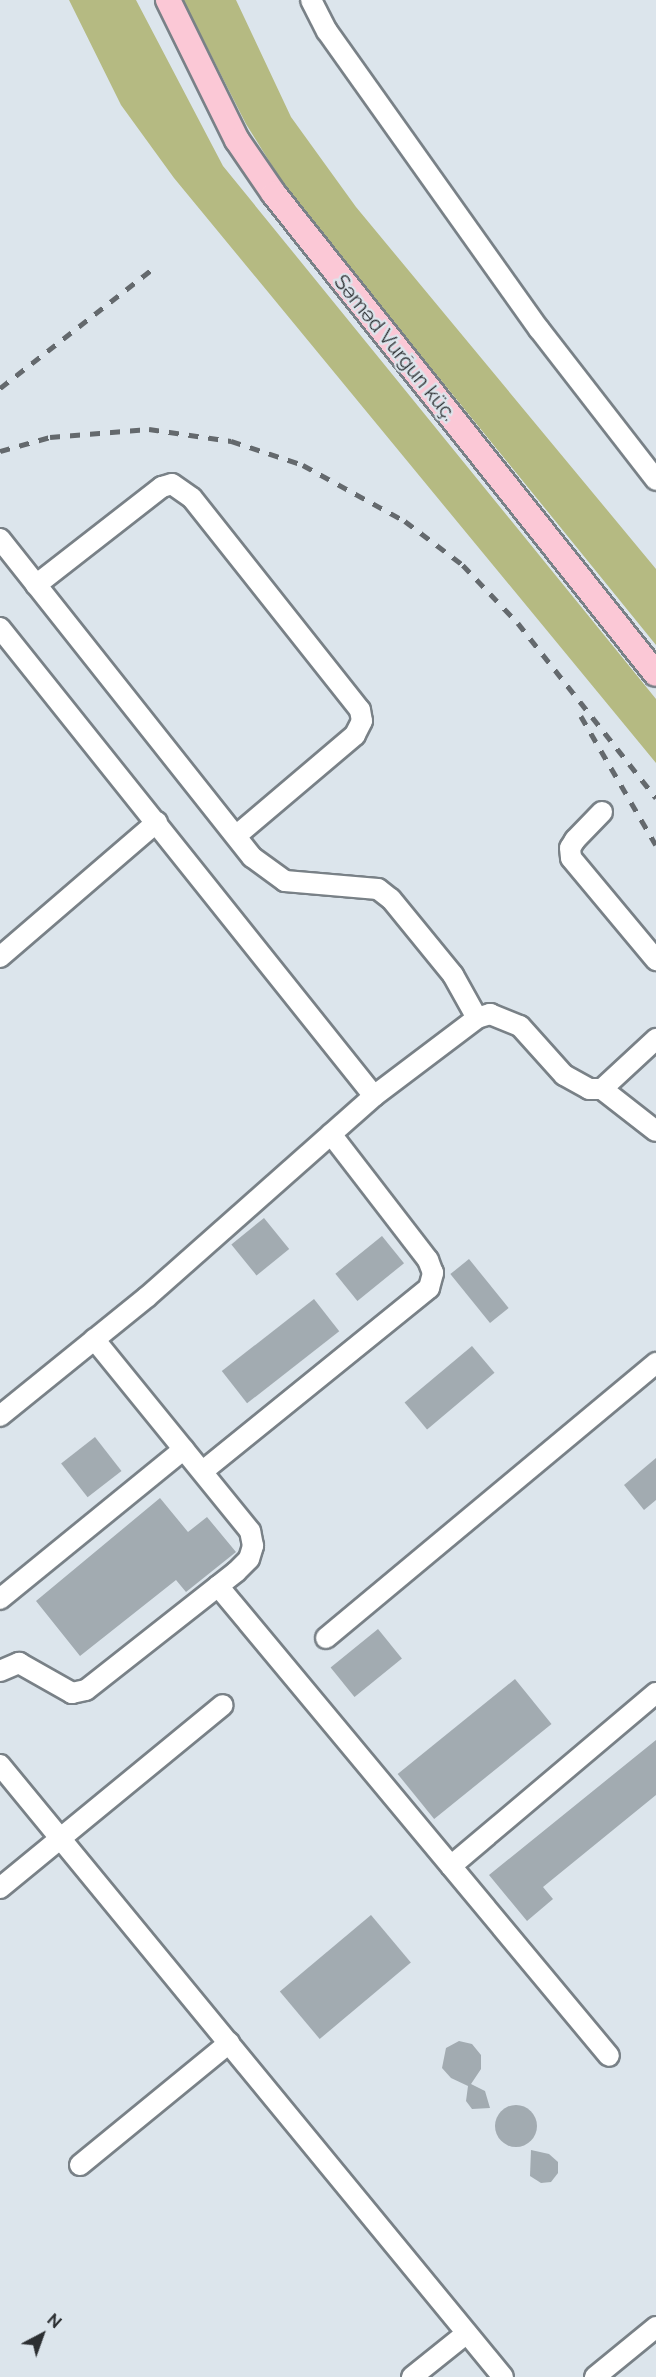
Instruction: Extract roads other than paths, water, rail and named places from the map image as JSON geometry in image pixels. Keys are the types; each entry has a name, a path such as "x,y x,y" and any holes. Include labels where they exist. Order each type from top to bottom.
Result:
{"main road":[{"name":"Səməd Vurğun küç.","path":"168,0 237,140 274,195 656,674"}],"lane":[{"path":"311,0 327,31 539,329 656,480"},
{"path":"36,585 162,487 172,484 192,498 360,710 362,721 355,735 236,836"},
{"path":"0,539 236,836 270,873 285,880 378,889 391,899 453,975 477,1018"},
{"path":"0,628 374,1096"},
{"path":"602,812 575,840 570,848 571,858 656,960"},
{"path":"0,957 157,822"},
{"path":"0,1416 147,1297 374,1096 477,1018 490,1014 520,1026 564,1075 589,1089 602,1089 656,1131"},
{"path":"602,1089 656,1039"},
{"path":"203,1471 429,1288 433,1273 428,1260 331,1134"},
{"path":"2,1667 19,1663 72,1693 86,1690 218,1586 249,1559 253,1546 250,1531 94,1339"},
{"path":"326,1638 656,1363"},
{"path":"0,1599 184,1449"},
{"path":"218,1586 609,2056"},
{"path":"451,1866 656,1693"},
{"path":"0,1888 62,1840 223,1705"},
{"path":"0,1765 503,2377"},
{"path":"80,2165 230,2043"},
{"path":"595,2377 656,2328"},
{"path":"412,2377 467,2333"}],"railway":[{"path":"0,388 151,270"},
{"path":"0,451 50,437 149,429 231,441 303,465 405,521 463,565 518,623 656,798"},
{"path":"581,716 656,845"}]}
